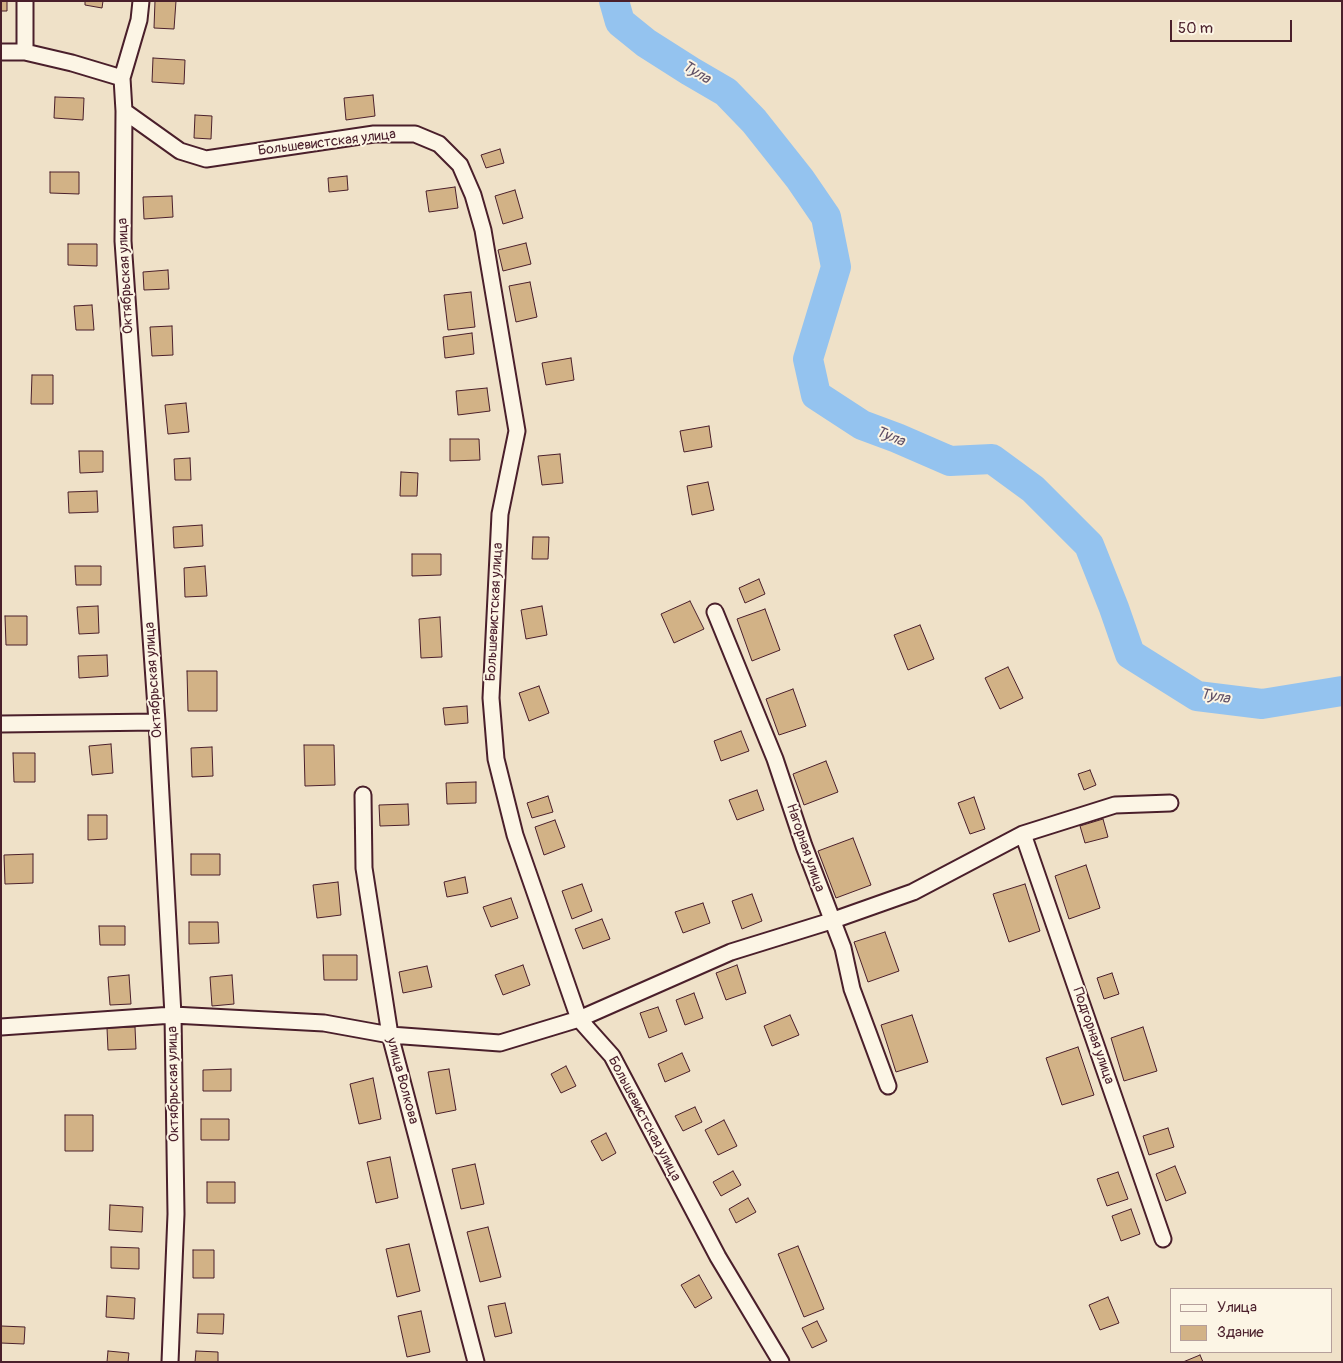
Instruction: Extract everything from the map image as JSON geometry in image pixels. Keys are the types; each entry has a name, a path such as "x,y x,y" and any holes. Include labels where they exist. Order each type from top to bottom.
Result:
{"street":[{"path":"25,52 26,1"},
{"name":"Октябрьская улица","path":"141,1 139,20 122,78 124,110 122,241 157,722 172,1016 176,1214 170,1362"},
{"path":"1,52 25,52 72,63 122,78"},
{"name":"Большевистская улица","path":"124,110 180,152 206,159 374,134 415,134 439,144 460,165 473,195 483,230 517,431 500,514 490,698 496,759 515,835 579,1019 612,1056 718,1257 780,1362"},
{"name":"Нагорная улица","path":"715,612 774,759 831,921 843,948 852,989 888,1086"},
{"path":"1,724 157,722"},
{"name":"улица Волкова","path":"363,795 364,868 390,1035 476,1362"},
{"path":"1,1027 172,1016 324,1023 390,1035 500,1043 579,1019 731,952 831,921 913,892 1023,834 1115,805 1170,803"},
{"name":"Подгорная улица","path":"1023,834 1163,1239"}],"building":[{"path":"1,1 7,1 7,11 1,11"},
{"path":"85,1 103,1 102,8 85,5"},
{"path":"155,1 176,1 174,29 154,28"},
{"path":"153,58 185,60 184,84 152,82"},
{"path":"373,95 375,116 346,120 344,98"},
{"path":"55,97 84,98 83,120 54,118"},
{"path":"195,115 212,116 211,139 194,138"},
{"path":"500,149 504,163 486,168 481,155"},
{"path":"50,172 79,172 79,194 50,193"},
{"path":"347,176 348,190 329,192 328,178"},
{"path":"455,187 458,208 429,212 426,191"},
{"path":"515,190 523,218 503,224 495,196"},
{"path":"172,196 173,217 144,219 143,197"},
{"path":"526,243 531,264 503,271 498,250"},
{"path":"68,244 97,244 97,266 68,265"},
{"path":"168,270 169,289 144,290 143,272"},
{"path":"530,282 537,317 516,322 509,286"},
{"path":"471,292 475,327 448,330 444,295"},
{"path":"92,305 94,330 76,330 74,306"},
{"path":"172,326 173,355 152,356 150,327"},
{"path":"472,333 474,354 445,358 443,337"},
{"path":"571,358 574,380 546,385 542,363"},
{"path":"32,375 53,375 53,404 31,404"},
{"path":"487,388 490,411 458,415 456,391"},
{"path":"186,403 189,432 168,434 165,405"},
{"path":"709,426 712,447 684,452 680,431"},
{"path":"450,439 479,439 480,460 450,461"},
{"path":"79,451 103,451 103,472 80,473"},
{"path":"560,454 563,483 542,485 538,456"},
{"path":"190,458 191,480 175,480 174,459"},
{"path":"401,472 418,473 417,496 400,496"},
{"path":"708,482 714,510 692,515 687,486"},
{"path":"97,491 98,512 69,513 68,492"},
{"path":"202,525 203,546 174,548 173,527"},
{"path":"533,537 549,537 548,559 532,559"},
{"path":"412,554 441,554 441,575 412,576"},
{"path":"75,566 101,566 101,585 76,585"},
{"path":"205,566 207,596 185,597 184,568"},
{"path":"759,579 765,594 745,603 739,588"},
{"path":"690,601 704,629 674,643 661,614"},
{"path":"98,606 99,633 79,634 77,607"},
{"path":"542,606 547,635 526,639 521,610"},
{"path":"765,609 780,650 752,661 737,619"},
{"path":"5,616 27,616 27,645 6,645"},
{"path":"440,617 442,657 421,658 419,619"},
{"path":"920,625 934,659 908,670 894,635"},
{"path":"107,655 108,676 79,678 78,656"},
{"path":"1008,667 1023,698 1000,709 985,678"},
{"path":"187,671 217,671 217,711 188,711"},
{"path":"539,686 549,713 529,721 519,693"},
{"path":"793,689 806,726 779,735 766,699"},
{"path":"467,706 468,723 445,725 443,708"},
{"path":"741,731 749,751 721,761 714,741"},
{"path":"111,744 113,773 92,775 89,746"},
{"path":"304,745 334,745 335,785 305,786"},
{"path":"212,747 213,776 192,777 191,748"},
{"path":"13,753 35,753 35,782 14,782"},
{"path":"826,761 838,792 804,805 793,774"},
{"path":"1090,770 1096,785 1084,790 1078,774"},
{"path":"476,782 476,803 447,804 446,783"},
{"path":"757,790 764,810 737,820 729,800"},
{"path":"548,796 553,812 532,818 527,803"},
{"path":"974,797 985,829 970,834 958,803"},
{"path":"408,804 409,825 380,826 379,805"},
{"path":"88,815 107,815 107,839 88,840"},
{"path":"1103,819 1108,837 1085,843 1080,826"},
{"path":"555,820 565,847 544,855 535,827"},
{"path":"853,838 871,885 836,898 818,851"},
{"path":"33,854 33,883 5,884 4,855"},
{"path":"191,854 220,854 220,875 191,875"},
{"path":"1086,865 1100,908 1069,919 1055,876"},
{"path":"465,877 468,893 447,897 444,882"},
{"path":"338,882 341,915 317,918 313,885"},
{"path":"582,884 592,911 572,919 562,891"},
{"path":"1025,884 1040,931 1009,942 993,894"},
{"path":"752,894 762,921 742,929 732,901"},
{"path":"511,898 518,918 491,927 483,907"},
{"path":"703,903 710,923 683,933 675,912"},
{"path":"602,919 610,939 583,949 575,929"},
{"path":"189,922 218,922 219,943 189,944"},
{"path":"99,926 125,926 125,945 100,945"},
{"path":"885,932 899,971 868,982 854,942"},
{"path":"323,955 357,955 357,980 324,980"},
{"path":"523,965 530,985 503,995 495,975"},
{"path":"737,965 746,993 726,1000 716,973"},
{"path":"427,966 432,987 403,993 399,972"},
{"path":"1112,973 1119,994 1104,999 1097,978"},
{"path":"129,975 131,1004 110,1005 108,977"},
{"path":"232,975 234,1004 212,1006 210,977"},
{"path":"694,993 703,1018 685,1025 676,1000"},
{"path":"658,1007 667,1031 649,1038 640,1013"},
{"path":"790,1015 799,1035 772,1046 764,1026"},
{"path":"912,1015 928,1062 896,1072 881,1025"},
{"path":"135,1027 136,1049 108,1050 107,1028"},
{"path":"1143,1027 1157,1071 1124,1081 1111,1038"},
{"path":"1078,1047 1094,1095 1062,1105 1046,1058"},
{"path":"682,1053 690,1071 665,1082 658,1064"},
{"path":"566,1066 576,1086 561,1093 551,1074"},
{"path":"231,1069 231,1091 203,1091 203,1070"},
{"path":"449,1069 456,1110 436,1114 428,1072"},
{"path":"373,1078 381,1119 359,1124 350,1084"},
{"path":"695,1107 702,1122 683,1131 675,1116"},
{"path":"65,1115 93,1115 93,1151 65,1151"},
{"path":"201,1119 229,1119 229,1140 201,1140"},
{"path":"724,1120 737,1146 718,1155 705,1130"},
{"path":"1168,1128 1174,1147 1149,1155 1143,1136"},
{"path":"606,1133 616,1153 602,1161 591,1141"},
{"path":"390,1157 398,1198 376,1203 367,1162"},
{"path":"475,1164 484,1204 461,1209 452,1169"},
{"path":"1175,1166 1186,1193 1166,1201 1156,1174"},
{"path":"733,1171 741,1185 721,1196 713,1182"},
{"path":"1118,1172 1128,1199 1107,1206 1097,1179"},
{"path":"207,1182 235,1182 235,1203 207,1203"},
{"path":"748,1198 756,1212 736,1223 729,1209"},
{"path":"110,1205 143,1207 142,1232 109,1230"},
{"path":"1131,1209 1140,1234 1121,1241 1112,1216"},
{"path":"488,1227 501,1277 480,1282 467,1232"},
{"path":"409,1244 420,1291 397,1297 386,1249"},
{"path":"798,1246 824,1309 804,1317 778,1254"},
{"path":"111,1247 139,1248 139,1269 111,1268"},
{"path":"193,1250 214,1250 214,1278 193,1278"},
{"path":"699,1275 712,1298 695,1308 681,1285"},
{"path":"107,1296 135,1298 134,1319 106,1317"},
{"path":"1108,1297 1119,1323 1100,1330 1089,1305"},
{"path":"505,1303 512,1333 495,1337 488,1306"},
{"path":"421,1311 430,1352 407,1357 398,1316"},
{"path":"198,1314 224,1314 223,1334 197,1333"},
{"path":"817,1321 827,1341 812,1348 802,1328"},
{"path":"1,1326 25,1327 24,1344 1,1343"},
{"path":"108,1351 129,1353 128,1362 107,1362"},
{"path":"196,1351 218,1352 218,1362 195,1362"},
{"path":"1200,1355 1203,1362 1183,1362"}],"waterway":[{"name":"Тула","path":"614,1 620,22 646,43 726,92 754,121 800,179 826,217 836,267 808,359 816,395 862,425 950,461 992,459 1033,489 1089,545 1130,654 1197,696 1262,704 1342,691"}]}
